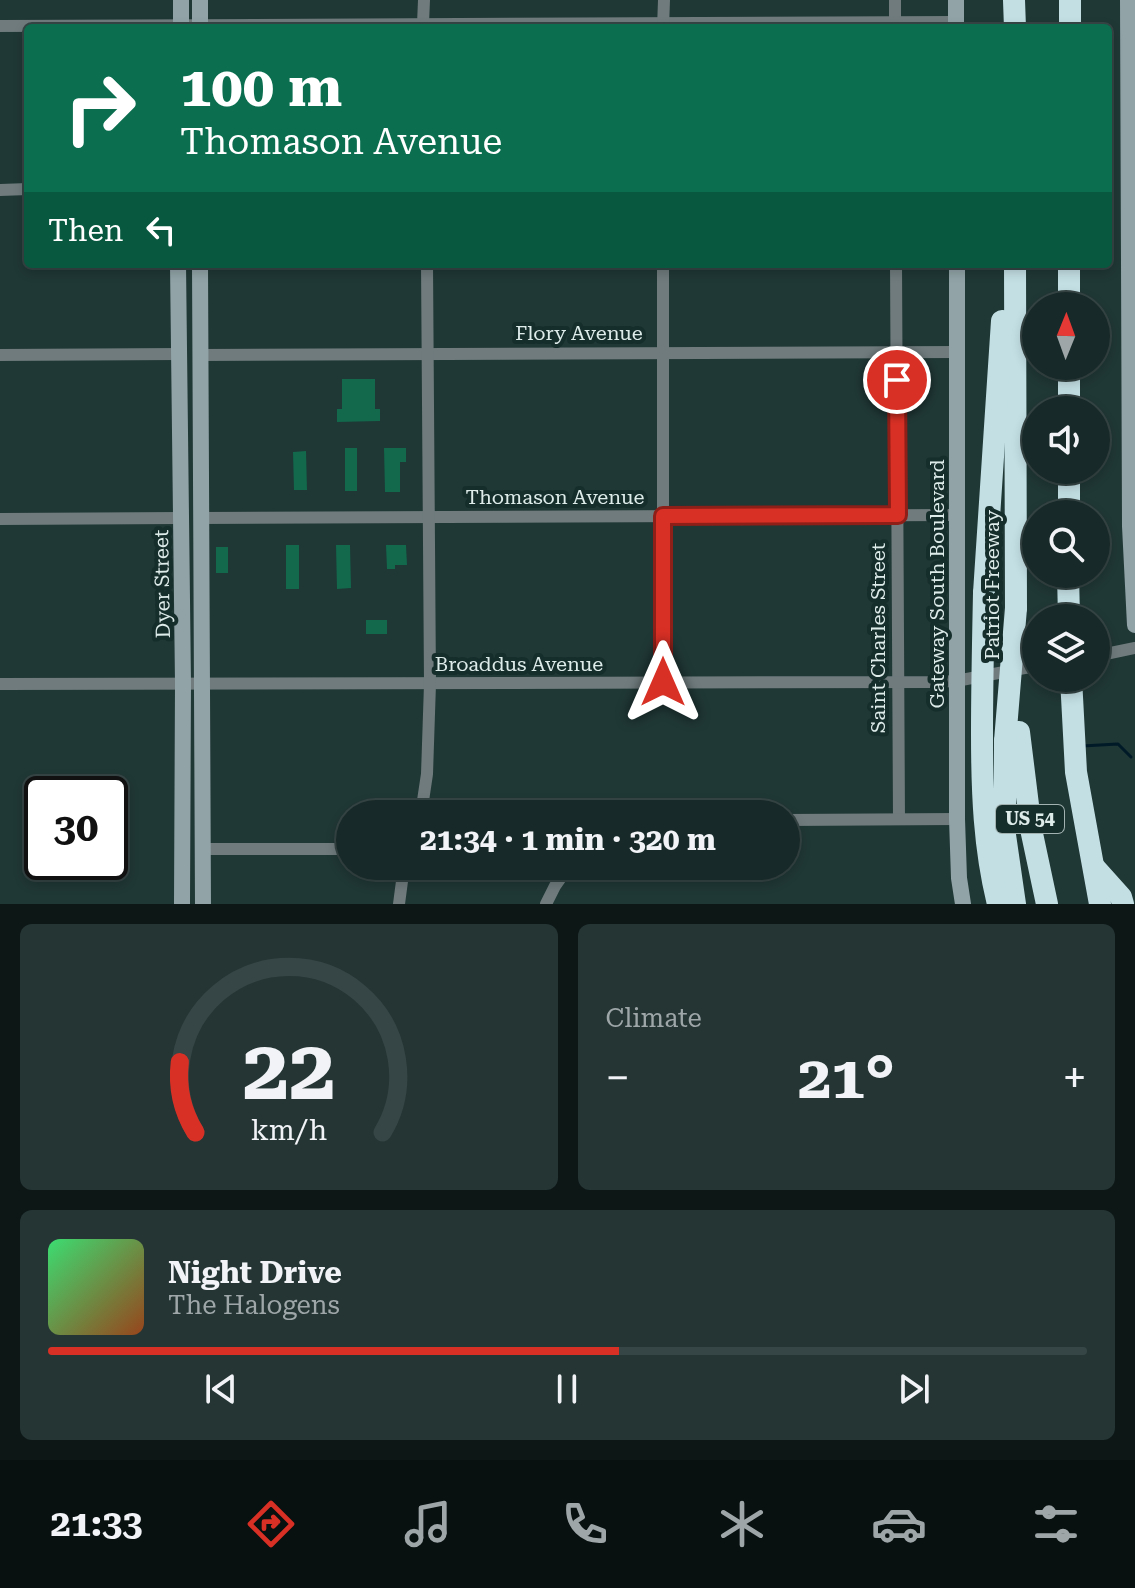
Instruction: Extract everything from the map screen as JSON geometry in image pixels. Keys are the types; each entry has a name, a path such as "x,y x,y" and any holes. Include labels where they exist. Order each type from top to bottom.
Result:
{"highway":[{"path":"1014,0 1015,24"},
{"path":"1070,0 1070,24"},
{"path":"998,904 989,858 983,799 982,669 1005,268"},
{"name":"Patriot Freeway","path":"1012,737 1016,608 1015,268"},
{"path":"1069,268 1069,292"},
{"name":"US 54","path":"1071,692 1076,772 1100,904"},
{"path":"1012,737 1005,835 1015,904"},
{"name":"US 54","path":"1012,737 1047,904"},
{"path":"1094,867 1121,897 1123,904"}],"main road":[{"path":"181,0 181,24"},
{"path":"200,0 200,24"},
{"path":"956,0 956,24"},
{"path":"1128,0 1130,526 1135,625"},
{"name":"Dyer Street","path":"178,268 182,904"},
{"path":"181,268 187,283 188,342 200,355"},
{"name":"Dyer Street","path":"200,268 203,904"},
{"name":"Gateway South Boulevard","path":"957,268 957,819 963,904"},
{"path":"179,354 189,366 192,411 201,422"},
{"path":"182,849 188,850 192,856 197,904"}],"street":[{"path":"424,0 425,24"},
{"path":"663,24 664,0"},
{"path":"895,0 895,24"},
{"path":"0,26 24,26"},
{"path":"0,190 24,189"},
{"path":"423,800 430,684 427,268"},
{"path":"663,268 663,682"},
{"name":"Saint Charles Street","path":"896,268 899,819"},
{"name":"Flory Avenue","path":"200,355 957,352"},
{"path":"0,355 179,354"},
{"name":"Thomason Avenue","path":"201,518 957,515"},
{"path":"0,519 180,518"},
{"path":"1110,653 1135,648"},
{"name":"Broaddus Avenue","path":"0,684 899,682 956,681 1022,669"},
{"path":"800,820 957,819"},
{"path":"203,849 336,849"},
{"path":"399,904 402,880"},
{"path":"546,904 559,880"}],"building":[{"path":"342,379 375,379 375,409 380,409 380,421 337,422 337,409 342,409"},
{"path":"345,448 357,448 357,491 345,491"},
{"path":"384,448 406,448 406,462 400,462 400,492 385,492"},
{"path":"306,451 307,490 294,490 293,452"},
{"path":"286,545 299,545 299,589 286,589"},
{"path":"336,545 350,545 351,588 337,589"},
{"path":"386,545 406,545 407,565 387,569"},
{"path":"216,547 228,547 228,573 216,573"},
{"path":"366,620 387,620 387,634 366,634"}],"waterway":[{"path":"1082,746 1118,744 1131,757"}],"route":[{"path":"663,682 663,516 898,515 897,380"}]}
